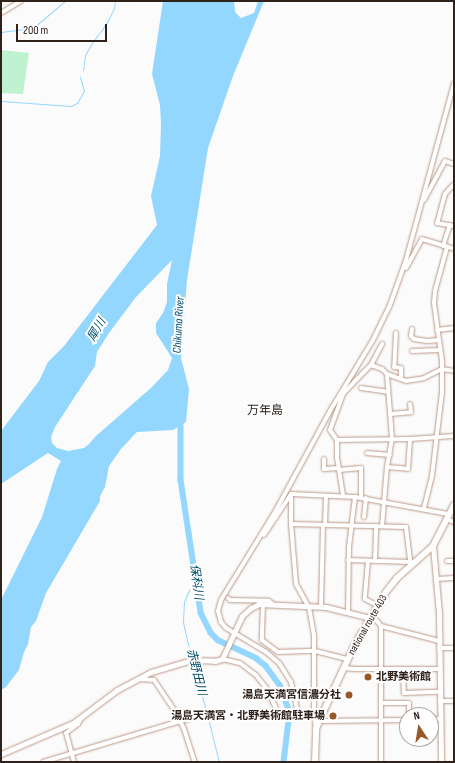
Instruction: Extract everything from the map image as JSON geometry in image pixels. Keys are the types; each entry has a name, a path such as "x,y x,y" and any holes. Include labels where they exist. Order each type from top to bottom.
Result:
{"highway":[{"name":"national route 403","path":"315,762 316,730 319,721 348,659 370,618 397,578 411,564 434,546 454,505"}],"main road":[{"path":"434,546 439,613 438,648 440,762"},
{"path":"1,754 64,728 81,718 112,693 137,678 157,670 192,660 214,661 223,658 242,616 251,608 263,604 322,607 370,618"}],"street":[{"path":"1,13 22,1"},
{"path":"299,717 291,682 279,663 266,652 233,633 221,622 218,611 221,600 261,537 373,340 390,305 404,268 454,83"},
{"path":"421,208 445,161 454,164"},
{"path":"424,508 432,476 442,392 442,369 438,330 434,311 435,291 445,246 452,226 437,223 445,194 454,184"},
{"path":"404,268 405,269 417,250 422,239 454,249"},
{"path":"412,328 411,336 414,339 439,340"},
{"path":"438,330 454,328"},
{"path":"396,333 394,367 400,368 401,379"},
{"path":"343,495 337,440 330,430 342,394 371,365 382,344"},
{"path":"412,351 440,350"},
{"path":"371,365 382,369 387,374 406,381 416,380 442,369 454,371"},
{"path":"382,526 387,467 392,438 387,374"},
{"path":"361,388 388,392"},
{"path":"390,414 411,412 410,404"},
{"path":"337,440 392,438 410,439 454,436"},
{"path":"387,467 408,469 410,439"},
{"path":"367,453 390,455"},
{"path":"324,459 324,469 361,468 364,517"},
{"path":"261,537 267,531 292,494"},
{"path":"292,494 326,496 343,495 385,501 424,508 447,517 454,522"},
{"path":"292,494 291,524 296,584 309,607 314,636 314,717 316,730"},
{"path":"322,607 326,496"},
{"path":"348,612 348,560 355,496"},
{"path":"291,524 406,527 411,564 348,560"},
{"path":"376,526 376,561"},
{"path":"368,561 365,599 378,606"},
{"path":"447,561 454,561"},
{"path":"436,579 454,578"},
{"path":"228,598 230,600 252,602 268,601 273,604"},
{"path":"263,604 262,640 278,652 315,652 348,659"},
{"path":"370,618 377,621 381,626 439,641"},
{"path":"381,626 381,762"},
{"path":"438,648 454,648"},
{"path":"223,658 240,663 256,675 267,689 276,708"},
{"path":"344,668 439,669"},
{"path":"403,669 404,692 439,692"},
{"path":"137,678 154,680 180,721 194,762"},
{"path":"440,701 454,701"},
{"path":"381,703 409,703 409,707"},
{"path":"43,762 211,712"},
{"path":"74,762 66,733 78,724 81,718"},
{"path":"319,721 399,720"}],"green space":[{"path":"1,50 29,53 23,94 1,93"}],"water":[{"path":"163,1 234,1 235,12 241,18 254,13 258,1 264,1 233,76 208,148 187,280 181,358 189,389 186,422 173,430 137,432 121,449 109,466 105,487 100,496 100,501 46,593 36,621 31,627 28,644 19,670 6,687 1,690 1,600 42,517 57,469 61,461 48,453 1,484 1,431 39,381 48,362 64,346 157,225 151,196 160,156 161,124 160,105 152,74","holes":["172,260 167,284 167,302 163,313 156,323 156,333 172,358 168,370 152,387 84,448 68,451 57,448 52,443 51,437 55,427 95,366 97,352 109,333 136,297"]}],"waterway":[{"path":"1,32 33,28 65,1"},
{"path":"83,70 85,55 106,24 114,8 115,1"},
{"path":"1,101 71,106 77,103 84,91 80,77"},
{"name":"保科川","path":"181,419 181,480 201,613 211,633 218,640 256,658 266,666 280,685 290,713 284,762"},
{"name":"赤野田川","path":"191,657 183,621 184,602 189,590 196,586"},
{"name":"赤野田川","path":"193,662 206,711"},
{"name":"赤野田川","path":"207,714 219,762"}],"place":[{"name":"北野美術館","path":"368,677"},
{"name":"湯島天満宮信濃分社","path":"349,695"},
{"name":"湯島天満宮・北野美術館駐車場","path":"333,716"}],"district":[{"name":"万年島","path":"265,411"}],"water label":[{"name":"Chikuma River","path":"179,325"},
{"name":"犀川","path":"97,330"}]}
